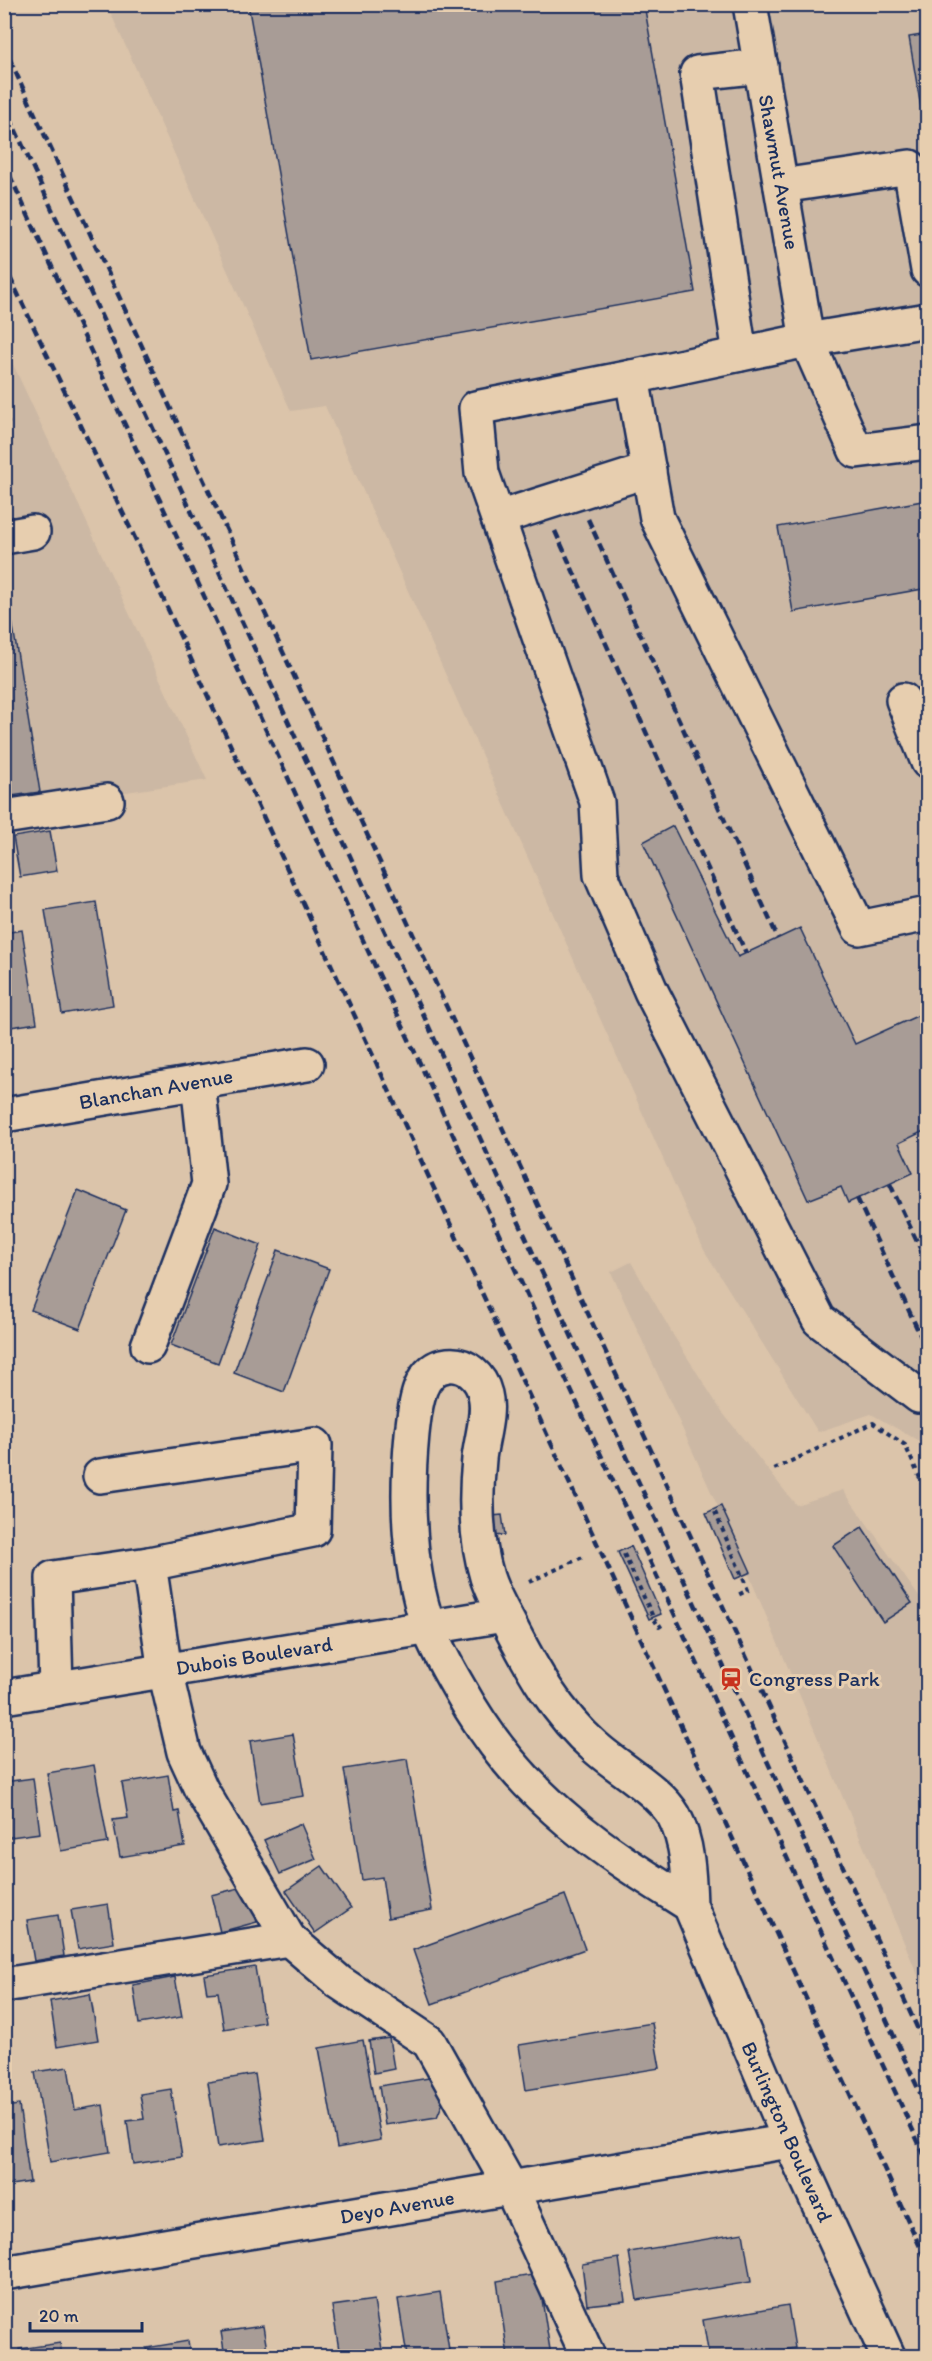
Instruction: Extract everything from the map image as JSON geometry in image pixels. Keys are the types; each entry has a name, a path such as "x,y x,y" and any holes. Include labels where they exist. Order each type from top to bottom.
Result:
{"street":[{"name":"Shawmut Avenue","path":"750,4 807,340 855,451 927,442"},
{"path":"740,354 697,73 761,66"},
{"path":"781,186 910,167 927,270"},
{"path":"919,1396 819,1320 651,991 601,875 597,802 482,473 476,408 807,340 927,320"},
{"path":"632,377 657,518 859,928 927,914"},
{"path":"498,518 649,470"},
{"path":"903,700 927,762"},
{"path":"4,817 107,801"},
{"name":"Blanchan Avenue","path":"4,1115 307,1064"},
{"path":"148,1346 209,1184 198,1082"},
{"name":"Burlington Boulevard","path":"690,1905 610,1854 572,1825 513,1768 486,1734 443,1660 429,1628 417,1583 411,1538 410,1463 417,1400 423,1381 434,1368 451,1364 466,1367 478,1378 486,1396 485,1420 478,1461 479,1542 488,1580 504,1615 548,1692 573,1726 616,1765 658,1796 672,1813 682,1832 689,1879 690,1905 790,2141 888,2356"},
{"path":"56,1689 53,1578 149,1564 313,1530 315,1445 100,1476"},
{"path":"149,1564 165,1671 184,1752 201,1790 289,1939 339,1982 429,2042 512,2188 588,2356"},
{"name":"Dubois Boulevard","path":"4,1697 504,1615"},
{"path":"4,1985 289,1939"},
{"name":"Deyo Avenue","path":"4,2274 790,2141"}],"path":[{"path":"774,1469 873,1423 905,1445 927,1496"},
{"path":"715,1512 748,1590 738,1595"},
{"path":"624,1554 654,1619 659,1627 662,1625"},
{"path":"504,1615 520,1585 585,1556"}],"shaded area":[{"path":"107,5 927,5 927,1460 919,1441 871,1414 818,1432 704,1250 325,406 291,411"},
{"path":"4,345 108,568 207,780 5,810"},
{"path":"631,1262 675,1338 722,1412 796,1505 843,1490 927,1608 927,1997 749,1575 611,1272"}],"building":[{"path":"248,4 644,4 695,292 311,360"},
{"path":"928,34 928,106 921,108 909,37"},
{"path":"4,398 9,423 4,424"},
{"path":"928,500 928,588 793,612 778,527"},
{"path":"6,584 40,792 4,797 4,585"},
{"path":"673,826 738,957 800,928 855,1044 928,1011 928,1129 899,1143 913,1173 848,1203 841,1187 808,1200 643,842"},
{"path":"50,831 57,871 20,877 13,837"},
{"path":"96,902 113,1005 62,1014 45,910"},
{"path":"22,930 37,1023 4,1028 4,933"},
{"path":"78,1190 126,1210 80,1329 31,1310"},
{"path":"215,1227 261,1245 218,1363 171,1345"},
{"path":"278,1250 329,1269 284,1392 234,1373"},
{"path":"721,1506 751,1572 735,1579 706,1513"},
{"path":"502,1515 505,1535 494,1536 492,1516"},
{"path":"862,1527 912,1603 883,1622 833,1546"},
{"path":"631,1546 661,1614 649,1619 618,1552"},
{"path":"293,1734 304,1796 260,1803 250,1741"},
{"path":"407,1759 432,1910 388,1918 382,1877 362,1880 344,1769"},
{"path":"94,1765 108,1843 61,1851 47,1773"},
{"path":"168,1775 174,1812 179,1811 185,1846 120,1857 113,1820 128,1818 122,1783"},
{"path":"33,1778 40,1833 4,1838 4,1782"},
{"path":"301,1824 316,1859 280,1874 264,1840"},
{"path":"322,1866 351,1908 315,1933 286,1891"},
{"path":"247,1886 257,1922 220,1932 211,1895"},
{"path":"565,1895 585,1949 432,2004 413,1950"},
{"path":"108,1904 114,1943 78,1949 71,1910"},
{"path":"58,1915 64,1956 34,1961 27,1920"},
{"path":"255,1967 264,2022 224,2029 218,1992 207,1993 204,1975"},
{"path":"175,1977 182,2017 139,2024 133,1985"},
{"path":"90,1994 98,2040 57,2047 50,2001"},
{"path":"4,2009 10,2043 4,2044"},
{"path":"652,2023 660,2068 526,2090 519,2045"},
{"path":"389,2038 394,2069 374,2073 369,2041"},
{"path":"363,2040 381,2140 337,2148 319,2048"},
{"path":"68,2067 75,2110 103,2105 110,2152 50,2162 35,2072"},
{"path":"255,2074 265,2140 218,2147 208,2082"},
{"path":"429,2078 446,2095 437,2117 385,2125 379,2086"},
{"path":"171,2089 182,2157 133,2164 127,2121 144,2119 140,2094"},
{"path":"19,2105 30,2182 4,2186 4,2107"},
{"path":"743,2233 751,2282 637,2300 629,2252"},
{"path":"619,2258 625,2301 587,2305 582,2264"},
{"path":"538,2274 551,2356 508,2356 497,2281"},
{"path":"440,2292 450,2356 407,2356 398,2299"},
{"path":"374,2300 383,2356 340,2356 332,2306"},
{"path":"788,2305 795,2348 743,2356 709,2356 703,2320"},
{"path":"263,2326 268,2356 225,2356 221,2332"},
{"path":"188,2341 190,2356 148,2356 146,2348"},
{"path":"60,2343 62,2356 21,2356 19,2349"},
{"path":"115,2349 117,2356 71,2356"},
{"path":"662,2351 663,2356 633,2356"}],"railway":[{"path":"4,47 928,2051"},
{"path":"4,105 928,2110"},
{"path":"4,163 928,2163"},
{"path":"4,265 144,557 928,2264"},
{"path":"588,519 778,938"},
{"path":"555,531 746,953"},
{"path":"890,1184 928,1265"},
{"path":"857,1198 928,1352"}],"place":[{"name":"Congress Park","path":"731,1679"}]}
